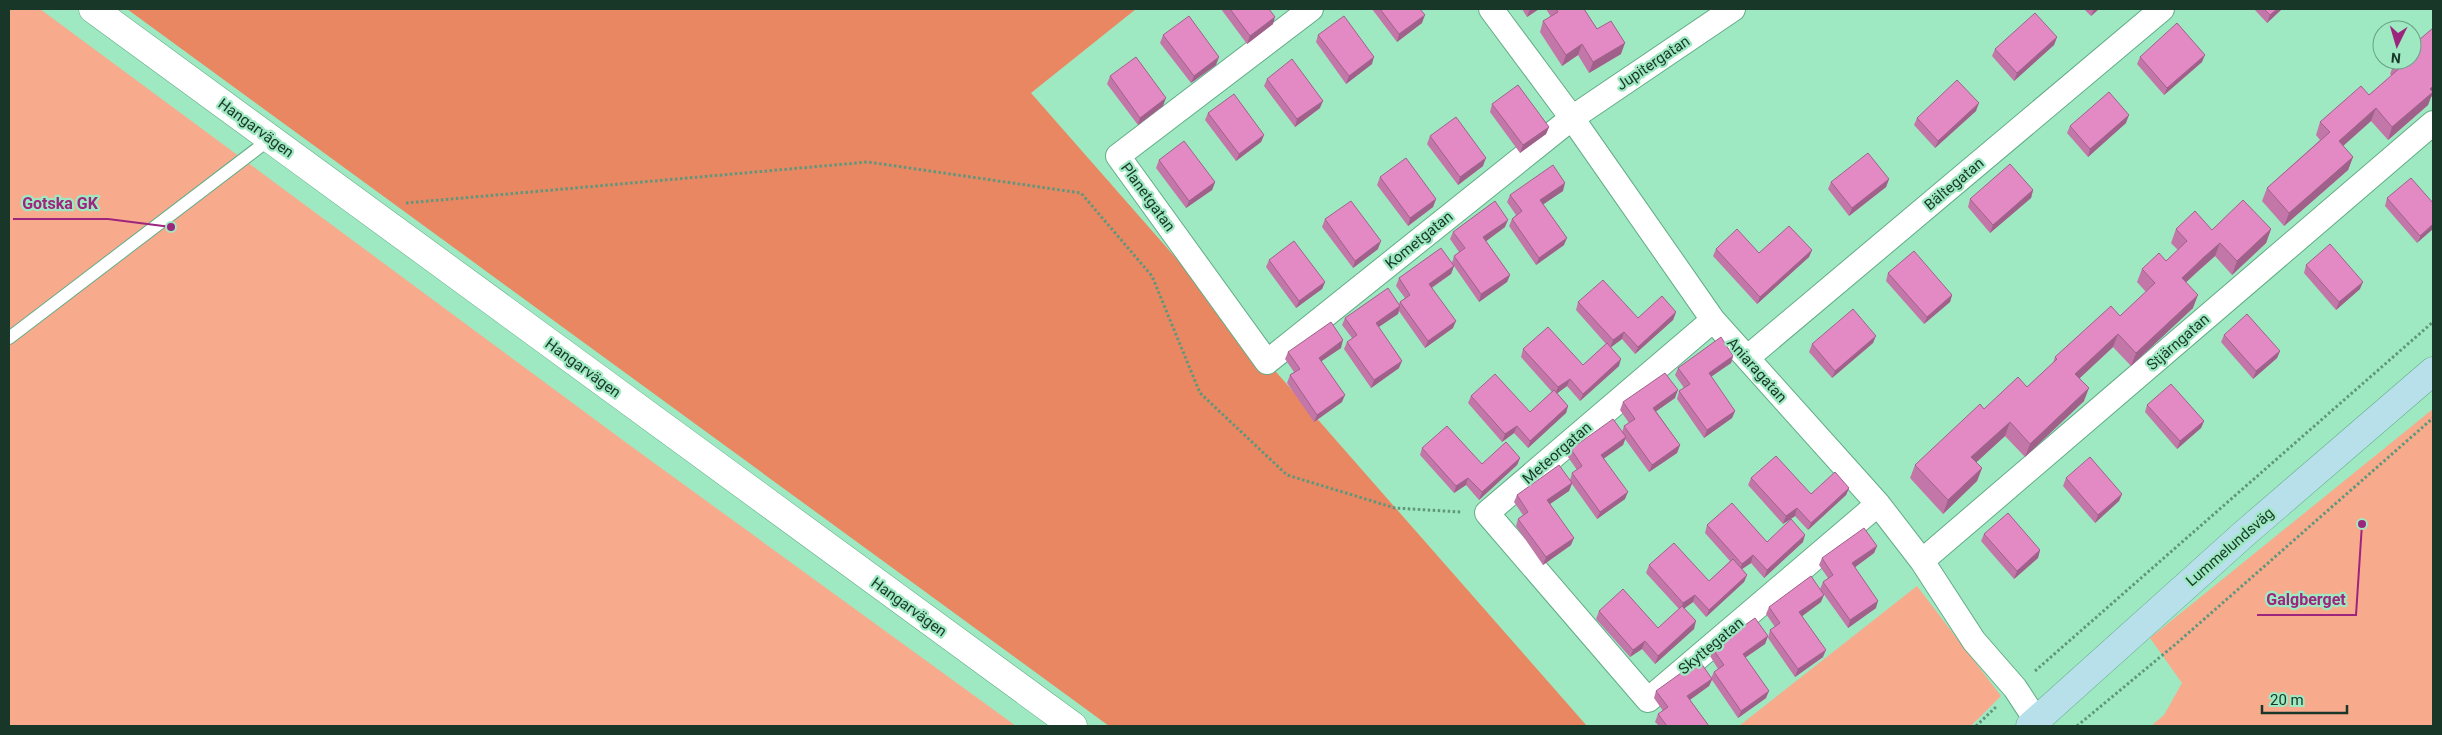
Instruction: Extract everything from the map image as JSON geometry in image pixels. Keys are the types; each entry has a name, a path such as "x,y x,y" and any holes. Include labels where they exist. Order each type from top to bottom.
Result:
{"main road":[{"name":"Lummelundsväg","path":"2033,723 2224,552 2433,371"}],"street":[{"name":"Hangarvägen","path":"93,9 1072,726"},
{"name":"Planetgatan","path":"1266,362 1118,156 1311,9"},
{"name":"Aniaragatan","path":"1491,9 1572,118 1713,320 1878,504 1922,561 1974,641 2015,688 2033,723"},
{"name":"Jupitergatan","path":"1572,118 1733,9"},
{"name":"Bältegatan","path":"1747,358 2162,9"},
{"name":"Kometgatan","path":"1266,362 1572,118"},
{"name":"Stjärngatan","path":"1922,561 2433,123"},
{"name":"Meteorgatan","path":"1487,513 1713,320"},
{"name":"Skyttegatan","path":"1487,513 1648,700 1878,504"}],"lane":[{"path":"9,338 270,139"}],"path":[{"path":"363,207 868,162 1081,193 1152,276 1200,393 1287,475 1395,508 1487,513"},
{"path":"1976,726 2015,688 2433,322"},
{"path":"2077,726 2177,643 2433,418"}],"shaded area":[{"path":"9,9 40,9 628,444 1016,726 9,726"},
{"path":"127,9 1136,9 1031,93 1587,726 1109,726"},
{"path":"2433,409 2433,726 2151,726 2164,715 2182,683 2150,638"},
{"path":"1917,586 2001,696 1971,726 1739,726"}],"building":[{"path":"1230,9 1269,9 1275,17 1250,36"},
{"path":"1380,9 1420,9 1425,15 1399,34"},
{"path":"1556,9 1584,9 1597,29 1611,21 1625,43 1593,62 1582,44 1566,55 1543,21 1558,12"},
{"path":"2264,9 2277,9 2270,15"},
{"path":"2035,13 2057,37 2017,73 1995,49"},
{"path":"1189,16 1219,57 1194,76 1163,35"},
{"path":"1344,16 1374,57 1349,76 1318,35"},
{"path":"2177,23 2205,55 2167,88 2140,57"},
{"path":"2433,28 2433,86 2430,89 2433,92 2392,127 2376,108 2339,141 2353,157 2289,213 2267,188 2330,132 2320,122 2361,86 2369,95 2398,70 2422,70 2422,37"},
{"path":"1136,57 1166,98 1140,118 1110,76"},
{"path":"1292,59 1323,101 1297,119 1267,79"},
{"path":"1957,80 1979,103 1938,141 1917,118"},
{"path":"1518,85 1549,127 1523,145 1492,104"},
{"path":"2109,92 2129,115 2090,149 2070,126"},
{"path":"1234,94 1264,135 1239,154 1208,113"},
{"path":"1456,117 1486,158 1460,177 1430,136"},
{"path":"1184,141 1215,182 1189,201 1159,160"},
{"path":"1868,153 1889,179 1852,208 1831,182"},
{"path":"1406,158 1436,199 1410,218 1380,177"},
{"path":"2010,164 2033,190 1993,225 1970,199"},
{"path":"1553,165 1565,183 1540,200 1567,238 1539,258 1512,219 1522,211 1510,195"},
{"path":"2411,178 2433,203 2433,224 2420,236 2387,198"},
{"path":"2243,200 2271,229 2237,261 2220,243 2203,258 2182,278 2198,295 2136,353 2118,334 2075,374 2089,388 2030,444 2010,422 1971,457 1982,468 1948,500 1915,465 1980,404 1984,409 2018,377 2027,387 2057,359 2055,357 2111,306 2120,316 2155,283 2142,269 2159,253 2166,261 2187,241 2176,229 2195,211 2212,230"},
{"path":"1351,201 1381,241 1355,261 1325,219"},
{"path":"1495,201 1508,220 1483,237 1510,275 1481,294 1454,256 1465,248 1453,232"},
{"path":"1789,226 1812,250 1760,297 1716,249 1737,229 1759,253"},
{"path":"1294,241 1325,282 1299,301 1269,260"},
{"path":"2330,244 2363,282 2339,302 2306,265"},
{"path":"1441,248 1454,266 1429,284 1456,321 1428,341 1400,302 1410,295 1399,278"},
{"path":"1914,251 1952,295 1927,317 1888,273"},
{"path":"1603,280 1638,318 1662,296 1676,312 1638,347 1624,332 1613,340 1578,302"},
{"path":"1388,288 1400,306 1376,323 1402,361 1374,380 1347,342 1357,335 1345,318"},
{"path":"1853,309 1876,336 1835,371 1812,344"},
{"path":"2247,314 2280,351 2256,371 2224,335"},
{"path":"1331,322 1343,340 1319,358 1345,395 1317,415 1290,375 1300,369 1288,352"},
{"path":"1548,327 1583,365 1607,343 1621,359 1583,394 1570,379 1558,387 1523,349"},
{"path":"1721,337 1733,356 1709,373 1735,411 1707,430 1679,391 1690,384 1678,368"},
{"path":"1665,373 1678,390 1653,408 1680,445 1652,465 1624,426 1635,419 1623,402"},
{"path":"1495,374 1530,412 1554,390 1568,406 1530,441 1517,426 1505,434 1471,396"},
{"path":"2171,384 2204,421 2180,441 2147,405"},
{"path":"1613,419 1626,437 1601,455 1628,492 1600,512 1572,473 1582,466 1571,449"},
{"path":"1447,426 1482,464 1506,442 1520,458 1482,492 1468,478 1456,486 1422,448"},
{"path":"1776,456 1811,494 1835,472 1849,488 1811,523 1797,508 1786,516 1751,478"},
{"path":"2090,457 2122,494 2098,515 2066,478"},
{"path":"1559,465 1572,483 1547,500 1574,538 1546,557 1518,519 1528,512 1517,495"},
{"path":"1732,503 1767,542 1791,519 1805,535 1767,570 1753,555 1742,564 1707,525"},
{"path":"2008,513 2040,550 2017,571 1984,534"},
{"path":"1864,528 1877,546 1852,563 1878,601 1850,620 1823,582 1833,575 1822,558"},
{"path":"1674,543 1709,581 1733,559 1747,575 1709,610 1695,595 1683,603 1649,565"},
{"path":"1811,576 1824,595 1799,612 1826,650 1798,669 1770,630 1780,623 1769,607"},
{"path":"1623,589 1658,628 1682,606 1696,621 1658,656 1645,641 1633,650 1599,611"},
{"path":"1755,618 1768,636 1743,654 1769,691 1741,711 1714,672 1724,665 1712,648"},
{"path":"1699,660 1712,679 1687,696 1709,726 1667,726 1658,714 1668,707 1656,691"}],"place":[{"name":"Gotska GK","path":"171,227"},
{"name":"Galgberget","path":"2362,524"}]}
